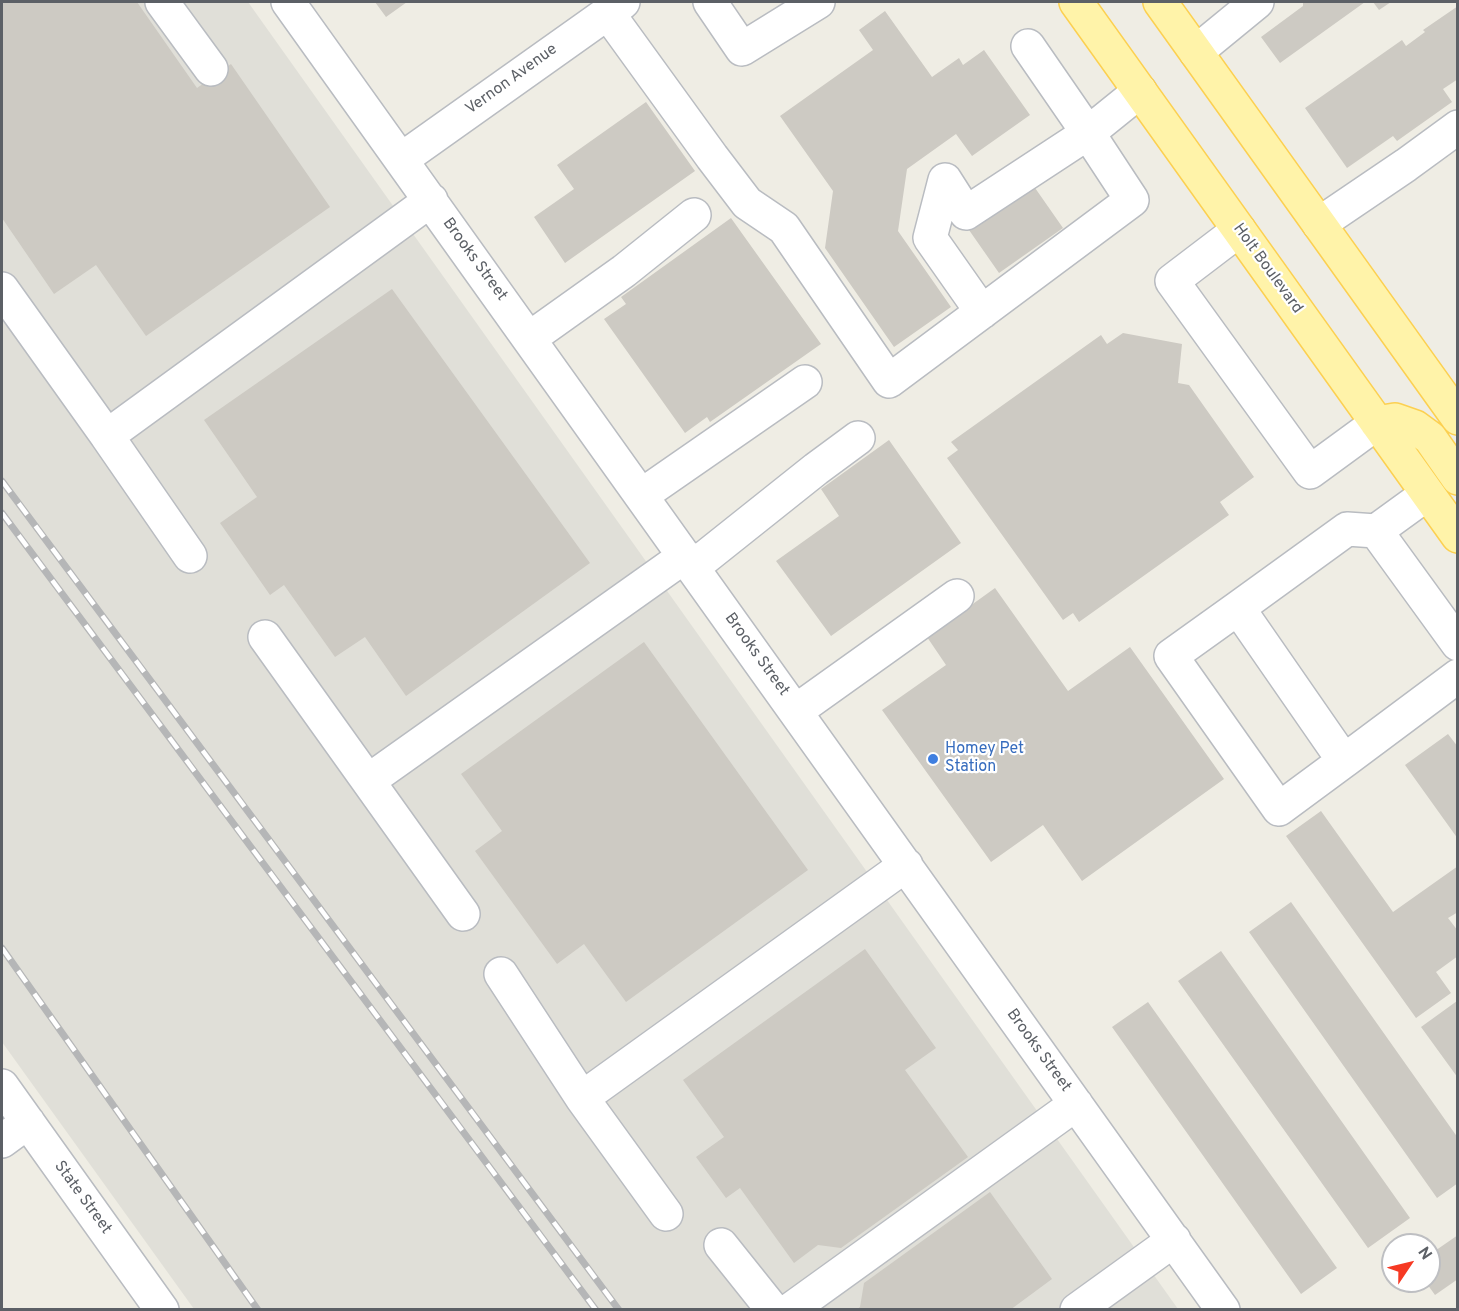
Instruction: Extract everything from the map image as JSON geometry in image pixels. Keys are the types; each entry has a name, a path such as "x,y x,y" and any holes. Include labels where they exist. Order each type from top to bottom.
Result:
{"main road":[{"name":"Holt Boulevard","path":"1076,2 1458,536"},
{"path":"1160,2 1458,418"},
{"path":"1377,423 1395,420 1415,427 1430,438 1458,478"}],"street":[{"path":"162,2 211,69"},
{"name":"Brooks Street","path":"288,2 1223,1310"},
{"path":"710,2 742,50 818,2"},
{"path":"1196,52 1257,2"},
{"path":"615,7 712,157 747,203 784,228 889,381 1132,200 1028,46"},
{"name":"Vernon Avenue","path":"402,159 615,7"},
{"path":"982,312 930,238 945,180 966,213 1088,133 1140,91"},
{"path":"1319,224 1458,127"},
{"path":"107,436 431,200"},
{"path":"530,338 624,271 694,214"},
{"path":"1239,230 1172,281 1310,472 1377,423"},
{"path":"2,289 190,556"},
{"path":"642,495 805,382"},
{"path":"368,781 689,561 858,438"},
{"path":"1427,494 1376,531 1347,529 1171,656 1279,809 1458,676"},
{"path":"1376,531 1458,644"},
{"path":"796,711 957,596"},
{"path":"1238,608 1344,761"},
{"path":"265,637 464,914"},
{"path":"582,1098 906,865"},
{"path":"501,974 582,1098 666,1214"},
{"name":"State Street","path":"2,1086 162,1310"},
{"path":"790,1310 1076,1104"},
{"path":"2,1141 28,1122"},
{"path":"1077,1310 1174,1240"},
{"path":"721,1245 773,1310"}],"shaded area":[{"path":"2,2 248,2 1178,1309 194,1309 2,1042"}],"building":[{"path":"2,2 137,2 197,88 231,64 330,207 146,336 96,265 54,294 2,218"},
{"path":"375,2 407,2 386,17"},
{"path":"1303,2 1365,2 1280,63 1261,37 1303,6"},
{"path":"1373,2 1391,2 1379,10"},
{"path":"1458,6 1458,79 1443,89 1452,102 1397,141 1393,136 1347,168 1305,108 1402,40 1406,46 1425,32 1423,30"},
{"path":"885,11 932,77 959,58 963,65 984,50 1030,115 972,156 956,134 907,169 898,231 951,307 894,347 825,248 833,191 780,116 873,50 859,30"},
{"path":"646,102 695,171 565,263 534,217 574,189 557,165"},
{"path":"1033,185 1063,228 999,273 969,230"},
{"path":"731,218 821,344 710,422 707,417 685,433 604,319 626,304 621,297"},
{"path":"392,289 590,563 406,696 365,637 335,657 284,585 270,595 220,523 257,497 204,420"},
{"path":"1123,333 1182,344 1178,383 1189,385 1254,477 1220,502 1229,515 1079,622 1073,613 1063,620 947,458 958,450 951,442 1101,335 1107,344"},
{"path":"889,440 961,543 831,636 776,561 839,516 821,489"},
{"path":"995,588 1068,691 1130,647 1224,779 1082,881 1043,825 991,862 882,710 946,665 927,637"},
{"path":"644,642 808,870 626,1002 584,944 557,964 475,851 502,831 461,774"},
{"path":"1448,734 1458,747 1458,839 1405,765"},
{"path":"1321,811 1393,912 1458,866 1458,912 1448,918 1458,931 1458,956 1436,972 1451,993 1416,1018 1286,836"},
{"path":"1291,902 1458,1138 1458,1183 1437,1198 1249,932"},
{"path":"865,949 936,1048 905,1070 968,1157 841,1248 818,1245 794,1263 740,1188 726,1198 696,1157 724,1137 683,1080"},
{"path":"1221,951 1410,1218 1389,1233 1381,1233 1381,1239 1368,1248 1178,981"},
{"path":"1457,1001 1458,1003 1458,1078 1421,1027"},
{"path":"1148,1002 1337,1268 1301,1294 1112,1027"},
{"path":"990,1192 1052,1279 1010,1310 856,1310 860,1307 864,1283"},
{"path":"1458,1235 1458,1279 1441,1291 1441,1247"}],"railway":[{"path":"2,481 619,1310"},
{"path":"2,513 596,1310"},
{"path":"2,948 258,1310"}],"place":[{"name":"Homey Pet Station","path":"933,759"}]}
